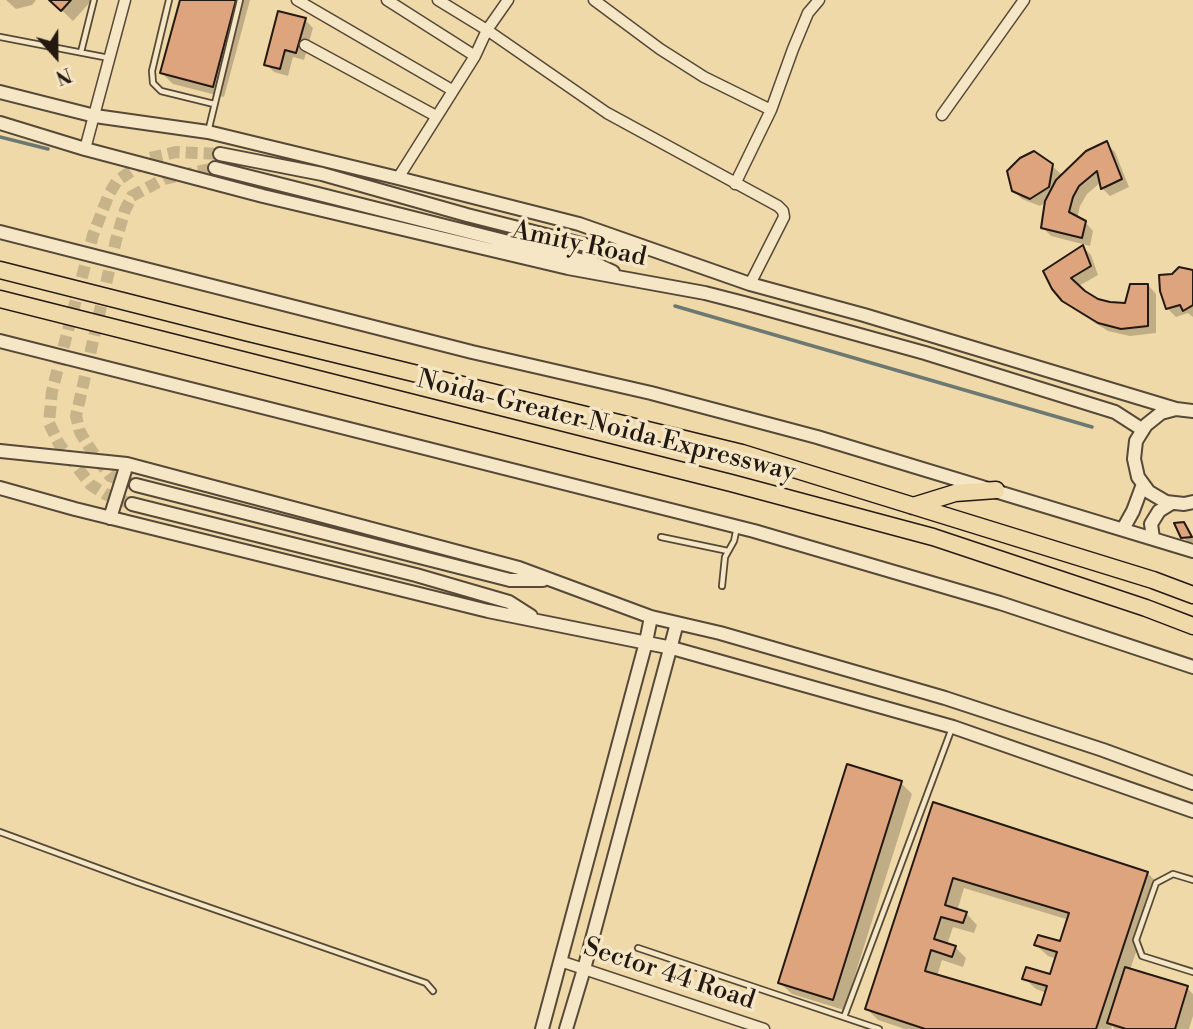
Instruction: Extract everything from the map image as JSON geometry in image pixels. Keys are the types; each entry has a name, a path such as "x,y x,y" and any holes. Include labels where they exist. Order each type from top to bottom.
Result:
{"highway":[{"name":"Noida-Greater Noida Expressway","path":"0,270 742,453 1153,580 1193,595"},
{"name":"Noida-Greater Noida Expressway","path":"0,299 731,483 933,537 1193,626"},
{"path":"913,506 956,493 996,490"}],"street":[{"path":"85,149 125,0"},
{"path":"297,0 452,90"},
{"path":"387,0 475,56"},
{"path":"438,0 487,30 607,113 778,206 783,211 783,218 750,284"},
{"path":"398,178 508,0"},
{"path":"594,0 660,50 704,77 771,110"},
{"path":"735,184 771,110 808,13 819,0"},
{"path":"942,115 1024,0"},
{"path":"305,45 436,116"},
{"name":"Amity Road","path":"0,92 95,116 208,132 579,225 750,284 864,315 1176,409 1193,411"},
{"name":"Amity Road","path":"0,123 85,149 276,199 568,268 744,303 925,353 1115,412 1143,430"},
{"path":"220,153 322,174 605,250 650,249"},
{"path":"215,168 596,264 629,279"},
{"path":"0,232 472,352 663,396 817,437 1193,551"},
{"path":"0,341 737,526 1000,603 1193,667"},
{"path":"1176,409 1161,413 1146,425 1136,441 1134,459 1138,477 1150,492 1166,502 1193,502"},
{"path":"0,451 127,464 519,568 651,617 720,633 945,698 1193,783"},
{"path":"110,518 127,464"},
{"path":"1123,529 1143,484"},
{"path":"136,485 510,580 552,580"},
{"path":"0,488 110,518 488,611 672,648 953,727 1193,811"},
{"path":"1153,538 1151,524 1159,511 1171,503"},
{"path":"132,504 416,575 509,602 540,621"},
{"path":"541,1029 651,617"},
{"path":"566,1029 677,623"},
{"name":"Sector 44 Road","path":"560,961 764,1029"}],"lane":[{"path":"81,52 93,0"},
{"path":"169,0 152,71 153,83 161,91 214,104"},
{"path":"208,132 240,0"},
{"path":"0,37 110,58"},
{"path":"722,586 725,557 734,541 737,526"},
{"path":"661,537 728,551"},
{"path":"844,1017 953,727"},
{"path":"0,832 426,983 433,991"},
{"path":"1193,880 1173,874 1156,883 1136,940 1142,956 1193,972"},
{"path":"639,948 879,1029"}],"building":[{"path":"49,0 71,0 61,11"},
{"path":"180,0 236,0 213,87 160,73"},
{"path":"278,11 306,18 296,53 285,50 280,69 264,65"},
{"path":"1107,141 1122,179 1101,189 1097,171 1079,186 1069,212 1086,221 1082,238 1041,228 1045,201 1056,180 1086,151"},
{"path":"1034,151 1053,164 1049,187 1030,199 1012,191 1007,171 1020,158"},
{"path":"1083,245 1091,266 1071,278 1098,299 1110,302 1125,303 1130,284 1148,284 1148,326 1121,329 1098,323 1062,301 1052,289 1043,271"},
{"path":"1179,267 1193,270 1193,305 1183,311 1180,305 1166,309 1160,291 1159,275 1172,274"},
{"path":"1184,522 1192,537 1181,538 1174,523"},
{"path":"847,764 902,781 833,1000 778,983"},
{"path":"933,802 1148,872 1096,1029 925,1029 865,1009","holes":["953,878 1069,913 1060,941 1038,935 1034,945 1057,952 1050,974 1026,967 1022,979 1047,986 1041,1005 925,971 931,950 952,957 956,946 934,939 941,917 963,923 967,912 945,905"]},
{"path":"1125,967 1188,986 1175,1029 1126,1029 1107,1023"}],"waterway":[{"path":"0,137 48,149"},
{"path":"675,306 1092,427"}],"tunnel":[{"path":"132,504 105,494 91,485 59,444 49,423 52,391 93,235 117,181 150,158 176,152 220,154"},
{"path":"136,485 110,476 80,432 76,416 116,240 132,196 164,179 215,168"}]}
